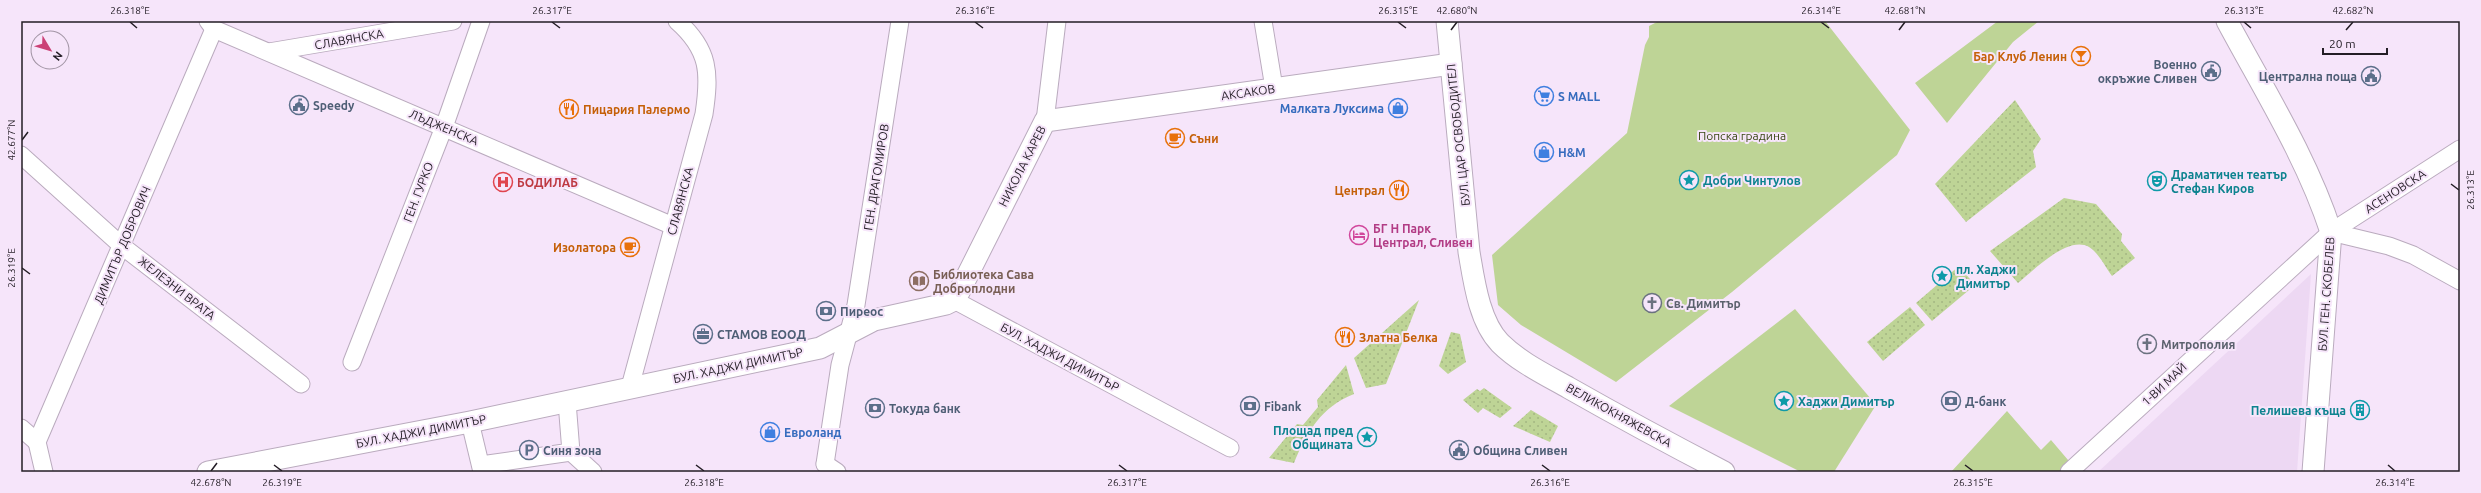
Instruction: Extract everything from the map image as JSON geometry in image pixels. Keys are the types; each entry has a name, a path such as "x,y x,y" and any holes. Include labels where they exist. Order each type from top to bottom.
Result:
{"street":[{"name":"СЛАВЯНСКА","path":"269,52 454,21"},
{"name":"ГЕН. ГУРКО","path":"352,362 444,127 481,21"},
{"name":"СЛАВЯНСКА","path":"630,387 704,114 709,83 705,59 689,32 677,21"},
{"name":"ГЕН. ДРАГОМИРОВ","path":"827,469 840,364 856,305 900,21"},
{"name":"НИКОЛА КАРЕВ","path":"954,300 1045,121 1057,21"},
{"path":"1263,21 1274,88"},
{"name":"БУЛ. ЦАР ОСВОБОДИТЕЛ","path":"1447,21 1473,277 1489,326 1500,342 1515,355"},
{"name":"БУЛ. ГЕН. СКОБЕЛЕВ","path":"2227,21 2306,169 2321,200 2331,232 2313,472"},
{"name":"ЛЪДЖЕНСКА","path":"211,25 269,52 673,226"},
{"name":"ДИМИТЪР ДОБРОВИЧ","path":"38,442 122,246 211,25"},
{"name":"АКСАКОВ","path":"1045,121 1451,64"},
{"name":"АСЕНОВСКА","path":"2331,232 2460,150"},
{"name":"ЖЕЛЕЗНИ ВРАТА","path":"21,155 122,246 301,384"},
{"path":"2331,232 2389,246 2413,255 2460,282"},
{"name":"1-ВИ МАЙ","path":"2069,472 2331,232"},
{"name":"БУЛ. ХАДЖИ ДИМИТЪР","path":"208,472 470,422 820,348 874,320 936,308 954,300 1230,448"},
{"name":"ВЕЛИКОКНЯЖЕВСКА","path":"1515,355 1597,404 1724,472"},
{"path":"567,402 571,452 593,472"},
{"path":"470,422 481,468 571,452"},
{"path":"21,428 38,442 44,472"}],"shaded area":[{"path":"2311,274 2297,472 2098,472"}],"green space":[{"name":"Попска градина","path":"1659,21 1825,21 1910,130 1897,155 1732,292 1616,382 1521,325 1498,305 1492,255 1627,133 1645,45 1649,37 1649,26"},
{"path":"1998,21 2039,21 2013,42 1947,123 1915,83"},
{"path":"2015,100 2041,139 2033,151 2036,167 1966,222 1935,184"},
{"path":"2064,198 2096,204 2122,234 2121,241 2135,258 2112,276 2099,256 2092,249 2081,245 2071,246 2052,256 2018,283 1990,251"},
{"path":"1959,266 1975,285 1932,321 1916,303"},
{"path":"1419,300 1386,384 1366,388 1354,358"},
{"path":"1910,307 1925,325 1883,361 1867,342"},
{"path":"1795,309 1876,405 1834,472 1801,472 1669,406"},
{"path":"1451,332 1460,334 1466,362 1448,374 1439,366"},
{"path":"1346,365 1354,394 1333,406 1316,422 1304,441 1294,463 1269,458 1297,424 1303,425 1318,407 1317,400"},
{"path":"1484,388 1512,408 1500,418 1483,408 1478,413 1463,400 1477,389 1480,391"},
{"path":"1531,410 1558,426 1550,442 1513,426"},
{"path":"2007,411 2041,450 2051,440 2074,467 2069,472 1951,472"}],"place":[{"name":"Бар Клуб Ленин","path":"2081,56"},
{"name":"Военно окръжие Сливен","path":"2211,71"},
{"name":"Централна поща","path":"2371,76"},
{"name":"S MALL","path":"1544,96"},
{"name":"Speedy","path":"299,105"},
{"name":"Малката Луксима","path":"1398,108"},
{"name":"Пицария Палермо","path":"569,109"},
{"name":"Съни","path":"1175,138"},
{"name":"H&M","path":"1544,152"},
{"name":"Добри Чинтулов","path":"1689,180"},
{"name":"Драматичен театър Стефан Киров","path":"2157,181"},
{"name":"БОДИЛАБ","path":"503,182"},
{"name":"Централ","path":"1399,190"},
{"name":"БГ H Парк Централ, Сливен","path":"1359,235"},
{"name":"Изолатора","path":"630,247"},
{"name":"пл. Хаджи Димитър","path":"1942,276"},
{"name":"Библиотека Сава Доброплодни","path":"919,281"},
{"name":"Св. Димитър","path":"1652,303"},
{"name":"Пиреос","path":"826,311"},
{"name":"СТАМОВ ЕООД","path":"703,334"},
{"name":"Златна Белка","path":"1345,337"},
{"name":"Митрополия","path":"2147,344"},
{"name":"Хаджи Димитър","path":"1784,401"},
{"name":"Д-банк","path":"1951,401"},
{"name":"Fibank","path":"1250,406"},
{"name":"Токуда банк","path":"875,408"},
{"name":"Пелишева къща","path":"2360,410"},
{"name":"Евроланд","path":"770,432"},
{"name":"Площад пред Общината","path":"1367,437"},
{"name":"Синя зона","path":"529,450"},
{"name":"Община Сливен","path":"1459,450"}]}
